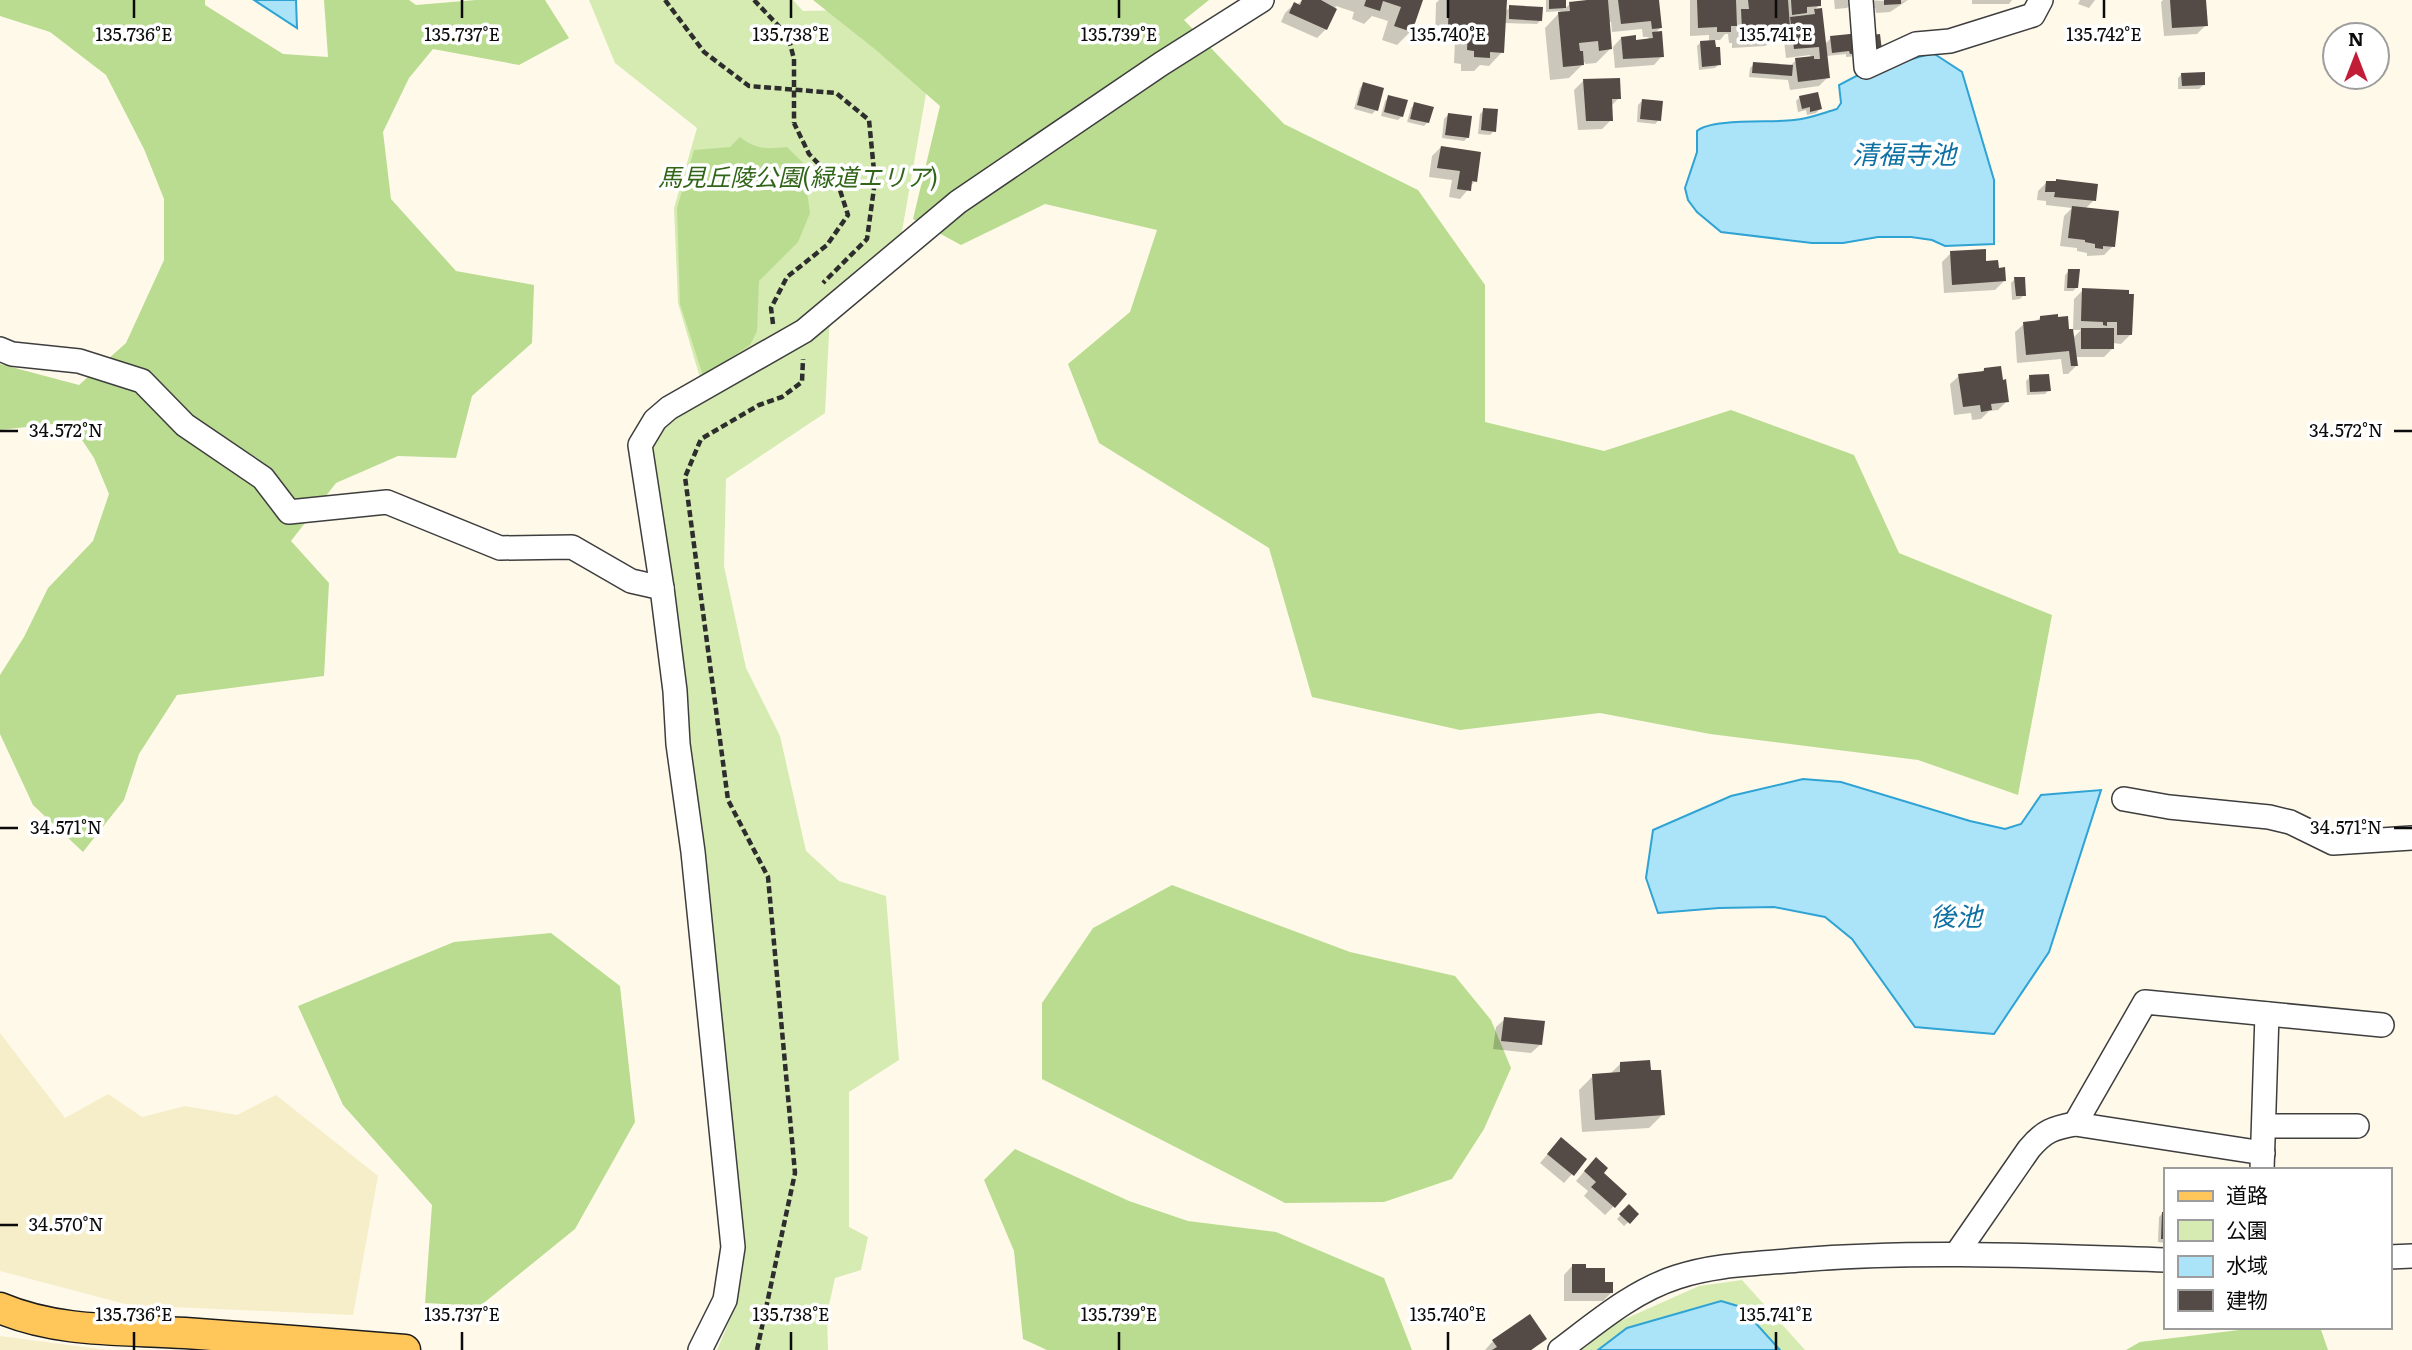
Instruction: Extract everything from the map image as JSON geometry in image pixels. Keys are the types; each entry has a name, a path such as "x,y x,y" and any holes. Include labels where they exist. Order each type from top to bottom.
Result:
{"main road":[{"path":"0,1308 19,1316 85,1329 182,1341 405,1350"}],"street":[{"path":"700,1350 725,1300 733,1247 694,852 678,744 675,691 662,587 640,444 655,420 670,408 804,331 958,202 1161,64 1262,0"},
{"path":"1861,0 1866,67 1916,44 1950,41 2032,15 2041,0"},
{"path":"0,349 12,354 79,361 142,382 185,425 262,478 289,512 387,502 500,548 572,547 631,581 662,587"},
{"path":"2124,799 2169,807 2269,817 2290,822 2333,843 2412,838"},
{"path":"2075,1124 2145,1002 2382,1025"},
{"path":"1957,1253 2041,1135 2057,1127 2075,1124 2262,1161 2267,1014"},
{"path":"2264,1126 2357,1126"},
{"path":"1560,1350 1638,1295 1675,1277 1714,1267 1860,1255 1957,1253 2164,1259"},
{"path":"2391,1257 2412,1256"}],"path":[{"path":"666,0 704,52 749,86 836,93 869,120 875,181 867,239 819,288"},
{"path":"754,0 788,36 794,59 794,123 809,154 838,184 848,215 827,245 787,277 771,308 776,336 782,345"},
{"path":"757,1350 795,1173 768,877 728,800 685,477 701,439 760,405 782,397 802,382 804,331"}],"shaded area":[{"path":"0,1033 65,1118 108,1094 142,1117 185,1106 237,1115 276,1095 378,1176 353,1315 129,1305 0,1271"},
{"path":"0,1336 107,1350 0,1350"}],"green space":[{"path":"0,0 205,0 205,5 283,54 328,57 324,0 409,0 416,5 476,0 545,0 569,38 519,65 433,49 409,78 383,132 391,199 456,271 534,285 532,343 472,396 456,458 398,456 336,483 291,541 329,583 324,676 177,695 139,754 124,800 83,852 33,805 0,734 0,675 24,637 48,588 93,541 109,494 94,458 70,422 0,430 0,364 79,385 126,343 164,260 164,199 144,149 106,75 50,32 0,16"},
{"name":"馬見丘陵公園(緑道エリア)","path":"589,0 793,0 803,11 941,8 901,237 831,295 825,413 726,479 724,566 746,668 780,736 806,851 839,881 886,896 899,1060 849,1092 849,1227 868,1237 861,1270 835,1278 827,1314 828,1350 717,1350 736,1305 742,1257 648,447 659,425 705,395 678,303 674,208 697,128 615,63"},
{"path":"813,0 1209,0 1184,20 1284,124 1418,190 1485,285 1485,422 1604,451 1731,410 1854,455 1899,553 2052,615 2018,795 1918,760 1710,734 1600,713 1460,730 1312,697 1269,548 1099,443 1068,364 1130,312 1157,230 1045,204 961,245 913,219 940,106"},
{"path":"740,137 762,148 787,147 803,163 810,213 798,242 759,281 757,331 750,345 703,376 680,304 677,208 694,150 730,147"},
{"path":"1172,885 1350,952 1455,976 1491,1020 1511,1068 1484,1129 1452,1179 1384,1202 1285,1203 1042,1079 1042,1003 1093,928"},
{"path":"551,933 620,986 635,1122 575,1229 480,1306 425,1303 432,1205 343,1105 298,1006 454,942"},
{"path":"1015,1149 1129,1201 1188,1221 1276,1232 1384,1278 1412,1350 1047,1350 1023,1339 1014,1251 984,1180"},
{"path":"1742,1280 1805,1350 1579,1350 1616,1323 1699,1286"},
{"path":"2247,1329 2321,1329 2328,1350 2126,1350 2140,1342"}],"water":[{"path":"254,0 296,0 297,28"},
{"name":"清福寺池","path":"1933,53 1962,72 1994,180 1994,244 1945,246 1932,240 1911,237 1812,243 1721,232 1697,212 1688,200 1685,188 1697,152 1697,131 1715,124 1784,121 1837,109 1841,103 1839,85 1862,73"},
{"name":"後池","path":"1803,779 1841,782 2005,829 2021,824 2041,795 2101,790 2049,952 1994,1034 1915,1027 1852,939 1825,917 1774,907 1658,913 1646,878 1653,830 1731,796"},
{"path":"1721,1301 1741,1307 1780,1350 1598,1350 1627,1328"}],"building":[{"path":"1302,0 1321,0 1337,9 1327,30 1289,13 1294,2 1300,5"},
{"path":"1366,0 1423,0 1412,32 1394,26 1401,7 1383,1 1380,11 1364,6"},
{"path":"1449,0 1507,0 1504,53 1490,52 1490,58 1474,57 1474,51 1467,50 1468,27 1448,26"},
{"path":"1549,0 1566,0 1566,8 1549,9"},
{"path":"1608,0 1612,49 1599,51 1598,41 1579,43 1580,51 1583,51 1584,65 1563,67 1558,12 1570,11 1569,2"},
{"path":"1618,0 1659,0 1662,28 1652,29 1651,21 1621,24"},
{"path":"1697,0 1736,0 1737,26 1731,26 1731,32 1717,32 1717,27 1698,28"},
{"path":"1748,0 1788,0 1790,27 1780,28 1780,33 1745,36 1741,9 1749,9"},
{"path":"1791,0 1821,0 1821,6 1807,7 1807,13 1792,15"},
{"path":"1884,0 1901,0 1901,4 1884,5"},
{"path":"2170,0 2206,0 2208,26 2172,28"},
{"path":"1509,5 1543,7 1542,21 1509,19"},
{"path":"1822,8 1830,78 1798,82 1795,58 1814,56 1814,59 1820,59 1819,47 1794,49 1790,17 1815,14 1814,9"},
{"path":"1662,31 1664,57 1623,59 1621,37 1636,35 1636,40 1653,38 1652,32"},
{"path":"1860,33 1862,53 1832,53 1830,36"},
{"path":"1880,34 1882,51 1874,52 1872,35"},
{"path":"1715,40 1716,47 1720,47 1721,65 1702,67 1700,41"},
{"path":"1753,62 1793,65 1792,76 1752,73"},
{"path":"2205,72 2205,85 2182,86 2181,73"},
{"path":"1620,78 1621,99 1612,99 1613,121 1586,121 1583,79"},
{"path":"1363,82 1384,88 1378,111 1357,105"},
{"path":"1818,92 1822,109 1810,112 1810,107 1802,109 1799,96"},
{"path":"1388,95 1408,100 1403,117 1384,112"},
{"path":"1642,99 1663,101 1661,121 1640,119"},
{"path":"1414,102 1434,107 1429,123 1410,119"},
{"path":"1483,108 1498,109 1496,132 1481,130"},
{"path":"1448,113 1472,116 1469,138 1445,135"},
{"path":"1441,146 1481,152 1477,182 1472,181 1471,191 1457,189 1460,171 1437,168"},
{"path":"2056,179 2098,184 2096,201 2054,197 2055,192 2045,192 2046,181"},
{"path":"2072,206 2119,211 2115,247 2095,248 2095,244 2085,240 2068,238"},
{"path":"1986,249 1986,261 1998,260 1999,268 2005,267 2006,281 1952,285 1950,251"},
{"path":"2068,269 2080,269 2078,288 2067,288"},
{"path":"2014,277 2025,277 2026,296 2016,296"},
{"path":"2082,288 2129,290 2129,294 2134,294 2132,335 2117,335 2117,322 2107,322 2107,326 2103,325 2103,322 2081,321"},
{"path":"2058,314 2058,317 2068,316 2069,329 2073,329 2078,366 2071,366 2069,351 2026,355 2023,322"},
{"path":"2081,328 2114,328 2114,349 2081,349"},
{"path":"2001,366 2009,402 1991,404 1992,410 1981,412 1980,405 1963,407 1958,374"},
{"path":"2049,374 2051,391 2030,392 2029,375"},
{"path":"1504,1017 1545,1021 1542,1045 1501,1041"},
{"path":"1650,1060 1651,1070 1661,1070 1665,1115 1595,1120 1592,1074 1620,1072 1620,1062"},
{"path":"1561,1137 1587,1159 1574,1176 1547,1154"},
{"path":"1596,1157 1608,1168 1604,1173 1627,1194 1615,1208 1591,1187 1596,1182 1584,1171"},
{"path":"1629,1204 1639,1214 1630,1224 1619,1214"},
{"path":"2162,1212 2164,1212 2164,1239 2161,1239"},
{"path":"1572,1264 1586,1264 1586,1268 1605,1268 1605,1282 1613,1282 1613,1293 1572,1293"},
{"path":"1530,1314 1547,1339 1531,1350 1492,1350 1497,1347 1492,1340"}]}
